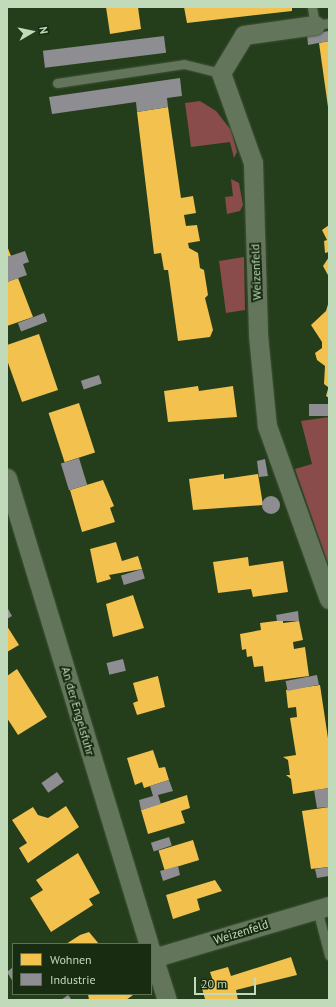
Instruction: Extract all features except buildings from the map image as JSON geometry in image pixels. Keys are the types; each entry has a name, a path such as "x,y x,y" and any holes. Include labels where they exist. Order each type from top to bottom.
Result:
{"street":[{"path":"221,73 244,35 318,18"},
{"name":"Weizenfeld","path":"221,73 252,163 258,335 268,426 329,599"},
{"name":"An der Engelsfuhr","path":"7,478 149,943"},
{"name":"Weizenfeld","path":"152,951 323,907"},
{"name":"An der Engelsfuhr","path":"152,954 166,1000"}],"lane":[{"path":"57,83 184,64 221,73"},
{"path":"323,907 329,955"}],"shaded area":[{"path":"200,101 216,111 231,130 237,152 234,158 230,142 191,147 185,103"},
{"path":"231,179 239,183 243,205 240,211 227,214 225,197 233,196"},
{"path":"244,257 245,310 226,313 219,261"},
{"path":"329,417 329,566 295,469 312,464 301,421"}]}
